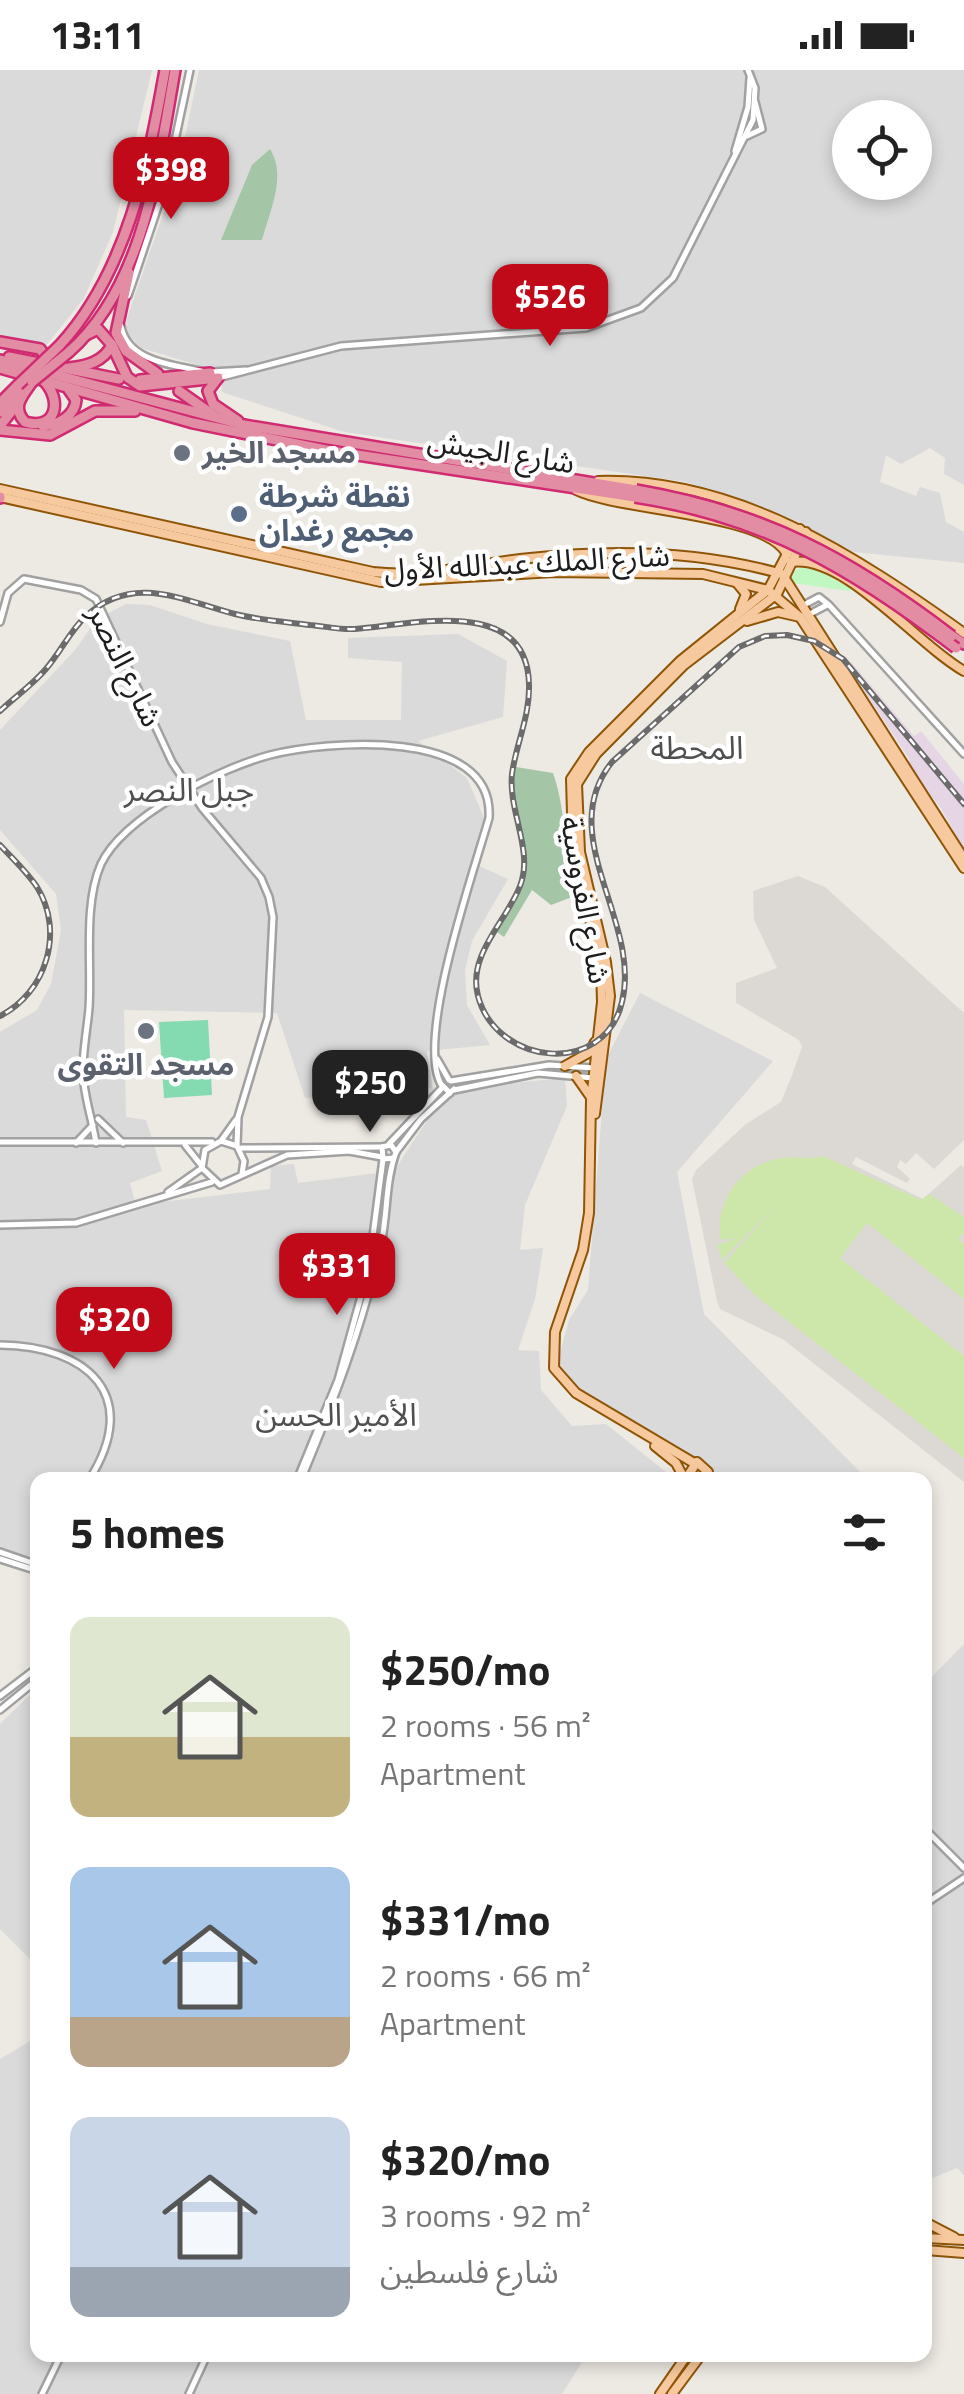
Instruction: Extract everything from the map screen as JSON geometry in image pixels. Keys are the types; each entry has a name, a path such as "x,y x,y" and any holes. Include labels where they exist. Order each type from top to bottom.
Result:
{"highway":[{"path":"150,412 96,411 50,434 0,428 65,348 111,268 136,198 165,70"},
{"path":"162,376 126,351 116,333 118,308 175,70"},
{"path":"86,336 103,312 138,236"},
{"path":"0,412 46,357 102,330 127,377 140,386 218,376"},
{"path":"0,342 40,349 46,357"},
{"path":"57,368 91,364 112,345"},
{"path":"0,358 119,379"},
{"name":"شارع الجيش","path":"0,358 223,421 589,482 634,486 730,510 790,532 860,570 952,636 961,648"},
{"path":"162,376 171,365"},
{"name":"شارع الجيش","path":"0,368 150,412 330,451 572,488 634,486 792,541 876,589 961,648"},
{"path":"140,380 218,376"},
{"path":"218,376 208,391 210,401 244,425"},
{"path":"3,398 38,382 53,392 55,411 47,422 29,423"},
{"path":"15,406 29,423 55,424 74,410 76,400 67,388"},
{"path":"179,391 223,421"}],"main road":[{"path":"634,486 698,493 803,530 860,561 964,633"},
{"path":"572,488 593,497 729,525 778,542 789,558 811,560 860,587 901,625 964,671"},
{"name":"شارع الملك عبدالله الأول","path":"0,489 357,570 432,577 535,557 679,554 780,574 964,868"},
{"name":"شارع الملك عبدالله الأول","path":"0,498 382,582 650,571 733,580 772,592 804,616 964,859"},
{"name":"شارع الفروسية","path":"694,1463 568,1388 557,1376 553,1361 560,1315 586,1239 592,1123 604,1028 606,962 580,852 577,784 589,762 650,698 772,592 803,530"},
{"path":"733,580 746,594 734,616"},
{"name":"شارع الفروسية","path":"604,1028 601,966 573,848 571,780 602,738 680,660 734,616 772,592"},
{"path":"733,626 770,613 804,616"},
{"path":"565,1066 590,1052 604,1028"},
{"name":"شارع الفروسية","path":"592,1123 591,1100 598,1074"},
{"path":"576,1076 591,1100"},
{"name":"شارع الفروسية","path":"636,1431 676,1463 681,1472"},
{"path":"689,1472 694,1463 704,1467 705,1472"},
{"path":"932,2225 961,2239"},
{"path":"932,2238 961,2239"},
{"path":"932,2251 964,2253"},
{"path":"660,2394 682,2362"},
{"path":"672,2394 696,2362"}],"street":[{"path":"190,70 166,183 121,321 123,336 134,350 171,365 218,376 367,342 586,328 625,318 654,300 673,278 745,137 754,100"},
{"path":"745,137 762,129 748,70"},
{"path":"736,151 748,107 750,78"},
{"name":"شارع النصر","path":"0,622 8,593 24,580 81,590 96,598 159,736 189,790 261,878 273,917 268,1017 238,1117 238,1147"},
{"path":"802,606 819,596 829,605 843,626 964,754"},
{"path":"804,616 829,605"},
{"path":"100,1143 83,1072 98,873 121,838 189,790 255,759 334,747 426,749 472,776 485,794 489,818 446,970 435,1057 442,1087"},
{"path":"435,1057 450,1080 452,1091"},
{"path":"302,1472 347,1368 381,1244 385,1188 395,1155 421,1119 452,1091 482,1079 565,1066 598,1074"},
{"path":"302,1472 338,1380 364,1286 377,1230 385,1146 450,1080 541,1072 598,1074"},
{"path":"442,1087 452,1091"},
{"name":"شارع النصر","path":"219,1142 238,1117"},
{"path":"76,1143 95,1122"},
{"path":"95,1122 126,1144"},
{"path":"0,1142 385,1146 395,1155"},
{"path":"161,1196 201,1166 205,1150 219,1142"},
{"path":"185,1145 212,1182"},
{"path":"238,1147 244,1160 242,1174"},
{"path":"0,1226 76,1223 212,1182 228,1184 266,1161 297,1153 349,1151 382,1158 395,1155"},
{"path":"0,1345 58,1353 106,1390 112,1403 109,1431 92,1472"},
{"path":"0,1555 30,1565"},
{"path":"0,1696 30,1672"},
{"path":"0,1710 30,1686"},
{"path":"932,1836 964,1868"},
{"path":"932,1899 964,1878"},
{"path":"42,2394 57,2362"},
{"path":"188,2394 204,2362"}],"shaded area":[{"path":"0,70 152,70 113,232 84,298 45,347 0,339"},
{"path":"199,70 964,70 964,485 944,474 945,458 930,448 901,464 886,455 880,482 916,496 920,487 940,493 946,522 964,532 964,563 854,552 794,520 686,482 344,432 222,392 221,372 141,348 127,333 126,321 178,171"},
{"path":"126,604 150,605 207,624 290,641 306,720 401,720 402,662 348,658 348,638 458,634 507,661 503,717 418,741 467,778 487,825 475,864 508,879 472,941 465,970 467,1005 490,1045 427,1051 433,1090 386,1061 383,1091 305,1098 277,1013 124,1010 126,1117 146,1120 162,1171 130,1183 136,1205 270,1189 271,1166 294,1164 298,1183 394,1171 428,1119 461,1088 565,1078 567,1106 525,1205 520,1250 543,1248 535,1299 518,1350 539,1351 541,1390 572,1426 606,1424 666,1472 30,1472 30,1563 0,1552 0,1032 37,1010 51,984 61,930 56,894 0,830 0,730 75,650 97,619"},
{"path":"851,662 914,736 921,731 964,784 964,850 941,808 906,765 910,760 847,665"},
{"path":"798,876 825,887 964,1013 964,1140 934,1169 916,1153 906,1164 900,1160 897,1167 910,1179 907,1183 856,1157 852,1164 923,1199 961,1165 964,1167 964,1482 784,1340 720,1309 717,1301 692,1179 696,1170 746,1124 781,1102 802,1047 799,1040 736,1003 736,983 777,968 754,920 753,891"},
{"path":"640,993 773,1061 677,1172 704,1314 860,1472 699,1472 582,1392 557,1364 569,1320 588,1290 606,1059"},
{"path":"964,1644 964,2175 957,2168 932,2178 932,1677"},
{"path":"30,1695 30,1959 0,1929 0,1724"},
{"path":"30,2041 30,2362 582,2362 562,2394 0,2394 0,2059"}],"green space":[{"path":"270,149 277,182 262,240 221,240 252,165"},
{"path":"808,564 850,591 792,583 792,572"},
{"path":"516,767 553,773 580,894 551,905 532,890 504,937 497,932 520,891 525,862 515,794"},
{"path":"208,1020 212,1095 164,1098 159,1022"},
{"path":"823,1156 921,1200 929,1194 964,1217 964,1232 958,1240 964,1244 964,1299 867,1223 840,1258 964,1356 964,1458 756,1296 724,1263 778,1204 722,1260 717,1245 736,1239 715,1239 720,1238 722,1209 734,1185 755,1167 768,1162"}],"railway":[{"path":"0,711 45,670 86,616 104,603 140,593 177,597 235,614 282,622 349,629 463,621 488,626 509,637 524,656 529,685 512,774 524,873 483,953 476,981 489,1019 506,1037 527,1048 550,1053 573,1052 594,1043 611,1026 622,1002 625,971 621,941 595,849 591,819 596,790 612,762 739,647 765,636 787,635 814,641 843,659 964,804"},
{"path":"0,845 37,887 45,905 50,942 39,977 29,992 0,1016"}],"place":[{"name":"مسجد الخير","path":"182,453"},
{"name":"نقطة شرطة مجمع رغدان","path":"239,514"},
{"name":"مسجد التقوى","path":"146,1031"}],"district":[{"name":"المحطة","path":"697,748"},
{"name":"جبل النصر","path":"189,790"},
{"name":"الأمير الحسن","path":"336,1415"}]}
